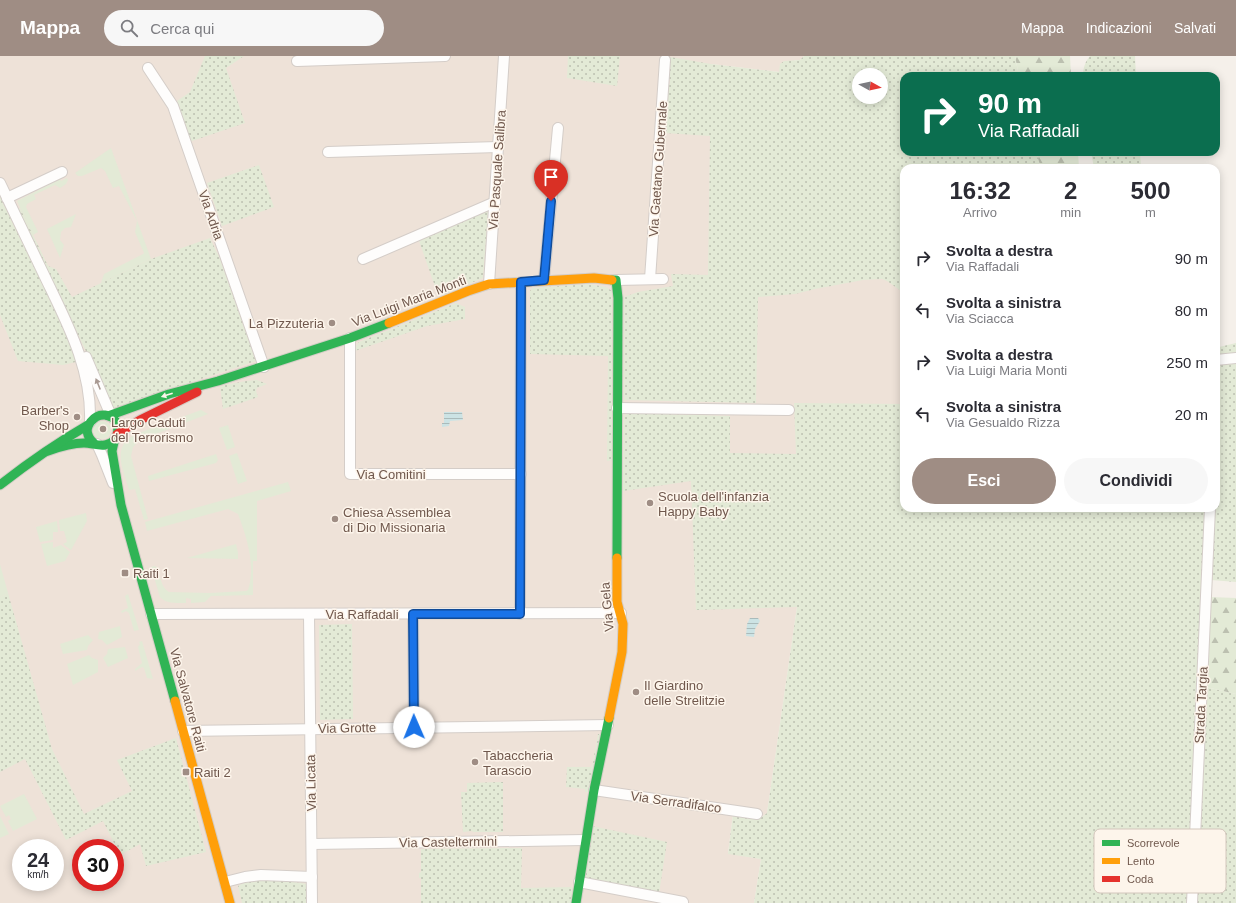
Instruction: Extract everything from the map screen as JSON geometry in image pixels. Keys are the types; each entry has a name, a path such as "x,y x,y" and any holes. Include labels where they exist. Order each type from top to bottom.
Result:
{"street":[{"path":"297,61 445,56"},
{"name":"Via Pasquale Salibra","path":"489,284 504,56"},
{"name":"Via Gaetano Gubernale","path":"650,279 665,60"},
{"name":"Via Adria","path":"148,68 173,106 264,366"},
{"path":"544,280 558,128"},
{"path":"328,152 498,146"},
{"path":"7,198 62,172"},
{"path":"0,183 69,327 84,354 111,417 118,429 116,436"},
{"path":"363,259 495,202"},
{"name":"Via Luigi Maria Monti","path":"218,381 350,338 489,284 594,278 616,280"},
{"path":"616,280 663,279"},
{"name":"Via Gela","path":"576,903 594,790 622,652 623,624 617,602 618,298 616,280"},
{"path":"520,614 521,282"},
{"path":"69,327 84,366 90,399 89,423 87,430 89,438 96,444 102,454 121,505"},
{"name":"Via Comitini","path":"350,338 350,474 521,474"},
{"path":"1220,360 1236,358"},
{"path":"0,485 27,464 89,423 92,418 100,415 111,417 169,394 218,381"},
{"path":"48,451 74,443 109,444 116,436 140,420 218,381"},
{"path":"617,408 789,410"},
{"name":"Via Salvatore Raiti","path":"116,436 113,447 113,457 121,505 230,903"},
{"name":"Strada Targia","path":"1195,829 1210,512"},
{"name":"Via Raffadali","path":"151,614 621,613"},
{"name":"Via Licata","path":"309,614 312,903"},
{"path":"413,614 414,727"},
{"name":"Via Grotte","path":"183,731 608,725"},
{"name":"Via Serradifalco","path":"594,790 757,814"},
{"name":"Via Casteltermini","path":"312,844 585,840"},
{"path":"225,882 245,876 261,875 312,877"},
{"path":"579,882 683,902"},
{"name":"Strada Targia","path":"1192,893 1192,903"}],"shaded area":[{"path":"0,56 804,56 800,60 795,60 780,72 711,64 709,241 900,271 900,512 797,607 767,813 762,817 733,814 728,853 761,859 754,903 0,903"},
{"path":"444,412 462,412 463,420 450,421 449,426 442,427 442,423 444,423"},
{"path":"750,618 758,618 760,621 755,629 754,637 746,636 747,624"}],"green space":[{"path":"205,56 244,56 226,68 245,123 192,141 187,136 177,101 190,92"},
{"path":"568,56 620,56 617,86 567,78"},
{"path":"804,56 1015,56 1018,72 900,72 900,156 1037,156 1040,164 900,164 900,290 882,279 863,280 795,294 758,297 756,403 624,400 624,297 638,292 673,286 671,274 708,275 710,136 665,133 668,85 670,84 670,80 668,78 670,57 711,64 779,72 780,64 784,61 800,60"},
{"path":"1015,56 1070,56 1071,72 1018,72"},
{"path":"1090,56 1135,56 1136,72 1083,72"},
{"path":"111,148 151,259 101,283 104,274 144,253 135,232 137,221 119,186 113,188 105,171 101,168 82,176 78,176 75,173"},
{"path":"1037,156 1078,156 1079,164 1040,164"},
{"path":"1092,156 1140,156 1141,164 1093,164"},
{"path":"259,165 274,207 222,226 207,183"},
{"path":"67,178 68,180 66,184 60,188 55,185 34,195 36,199 27,204 26,207 38,232 33,235 17,201 60,179 61,181"},
{"path":"0,197 80,361 63,365 18,361 0,315"},
{"path":"20,208 48,266 56,269 72,297 151,259 210,238 220,259 256,361 195,381 116,410 113,408 18,209"},
{"path":"486,210 488,212 483,278 443,295 438,295 418,238"},
{"path":"76,214 71,227 65,228 61,232 60,240 64,245 60,258 47,229"},
{"path":"589,284 606,287 612,291 613,460 607,461 608,356 530,354 530,291 532,288"},
{"path":"456,303 465,307 465,319 427,326 355,351 359,342"},
{"path":"1236,343 1236,354 1220,356 1220,347"},
{"path":"1236,360 1236,582 1211,580 1214,512 1220,512 1220,362"},
{"path":"257,380 267,384 257,388 256,391 258,397 223,409 220,386"},
{"path":"794,403 900,404 900,512 1208,512 1193,829 1094,829 1094,893 1190,893 1190,903 754,903 761,859 728,854 733,814 762,817 767,813 797,607 696,610 691,481 623,491 624,417 626,414 631,413 730,416 730,453 796,454"},
{"path":"201,410 208,414 140,440 133,447 131,456 148,519 144,520 135,489 129,490 121,464 121,450 124,444 129,438 136,434"},
{"path":"102,421 108,424 111,430 108,436 102,439 96,436 93,430 96,424"},
{"path":"228,425 235,447 227,450 219,428"},
{"path":"237,453 247,481 238,484 229,456"},
{"path":"216,454 218,460 216,463 149,481 148,476"},
{"path":"288,482 291,491 257,501 257,561 253,561 253,595 211,596 205,602 191,603 191,599 186,598 186,603 175,603 165,601 160,597 151,567 154,566 157,567 164,588 169,592 210,593 248,590 251,562 247,542 238,514 228,509 147,531 145,522"},
{"path":"86,513 87,521 71,550 63,544 67,542 64,531 60,531 59,520"},
{"path":"57,521 58,532 53,532 53,540 40,542 36,527"},
{"path":"53,542 53,548 61,545 70,552 65,561 47,566 41,544"},
{"path":"236,544 238,559 187,558"},
{"path":"0,564 8,593 0,597"},
{"path":"8,593 52,749 84,814 132,791 117,760 176,738 206,852 146,866 140,844 124,853 124,839 112,839 103,821 66,840 25,759 0,772 0,597"},
{"path":"128,594 139,630 134,631 129,613 126,611 122,613 121,611 128,608 125,596"},
{"path":"1210,597 1236,598 1236,694 1206,687"},
{"path":"352,624 353,719 320,720 319,625"},
{"path":"120,626 122,637 107,645 102,640 98,639 99,632"},
{"path":"88,635 93,640 88,646 87,650 63,654 60,644"},
{"path":"142,641 153,679 147,678 144,668 142,667 135,671 135,669 142,663 138,647 140,644 139,642"},
{"path":"125,647 128,658 108,667 103,658 107,654 108,649"},
{"path":"89,655 98,660 98,672 73,685 67,664"},
{"path":"1206,687 1236,694 1236,903 1196,903 1196,893 1226,893 1226,829 1199,829"},
{"path":"598,734 602,734 590,792 585,792 585,789 566,787 567,767 592,767"},
{"path":"503,782 503,832 463,832 461,792 467,792 467,783"},
{"path":"24,794 37,819 13,831 8,821 11,819 9,815 6,817 0,806"},
{"path":"0,816 9,834 0,838"},
{"path":"592,826 667,842 659,893 584,879"},
{"path":"522,848 521,888 575,887 572,903 421,903 421,878 419,878 419,873 421,872 421,849"},
{"path":"261,877 307,884 307,903 242,903 238,886 248,880"}],"traffic: fast":[{"path":"612,280 616,280 618,298 617,558"},
{"path":"108,416 169,394 218,381 350,338 389,323"},
{"path":"48,451 74,444 87,443 102,445 106,445 111,443 117,435 118,428 115,421 109,416 101,415 94,419 89,425 87,429 88,433 90,439 95,444"},
{"path":"0,485 21,469 88,425"},
{"path":"115,438 112,451 121,505 175,701"},
{"path":"576,903 594,790 609,718"}],"traffic: slow":[{"path":"389,323 489,284 594,278 612,280"},
{"path":"609,718 622,652 623,624 617,602 617,558"},
{"path":"175,701 230,903"}],"traffic: jam":[{"path":"117,434 140,420 197,392"}],"place":[{"name":"La Pizzuteria","path":"332,323"},
{"name":"Barber's Shop","path":"77,417"},
{"name":"Largo Caduti del Terrorismo","path":"103,429"},
{"name":"Scuola dell'infanzia Happy Baby","path":"650,503"},
{"name":"Chiesa Assemblea di Dio Missionaria","path":"335,519"},
{"name":"Raiti 1","path":"125,573"},
{"name":"Il Giardino delle Strelitzie","path":"636,692"},
{"name":"Tabaccheria Tarascio","path":"475,762"},
{"name":"Raiti 2","path":"186,772"}],"route":[{"path":"414,727 413,614 520,614 521,282 544,280 551,201"}]}
